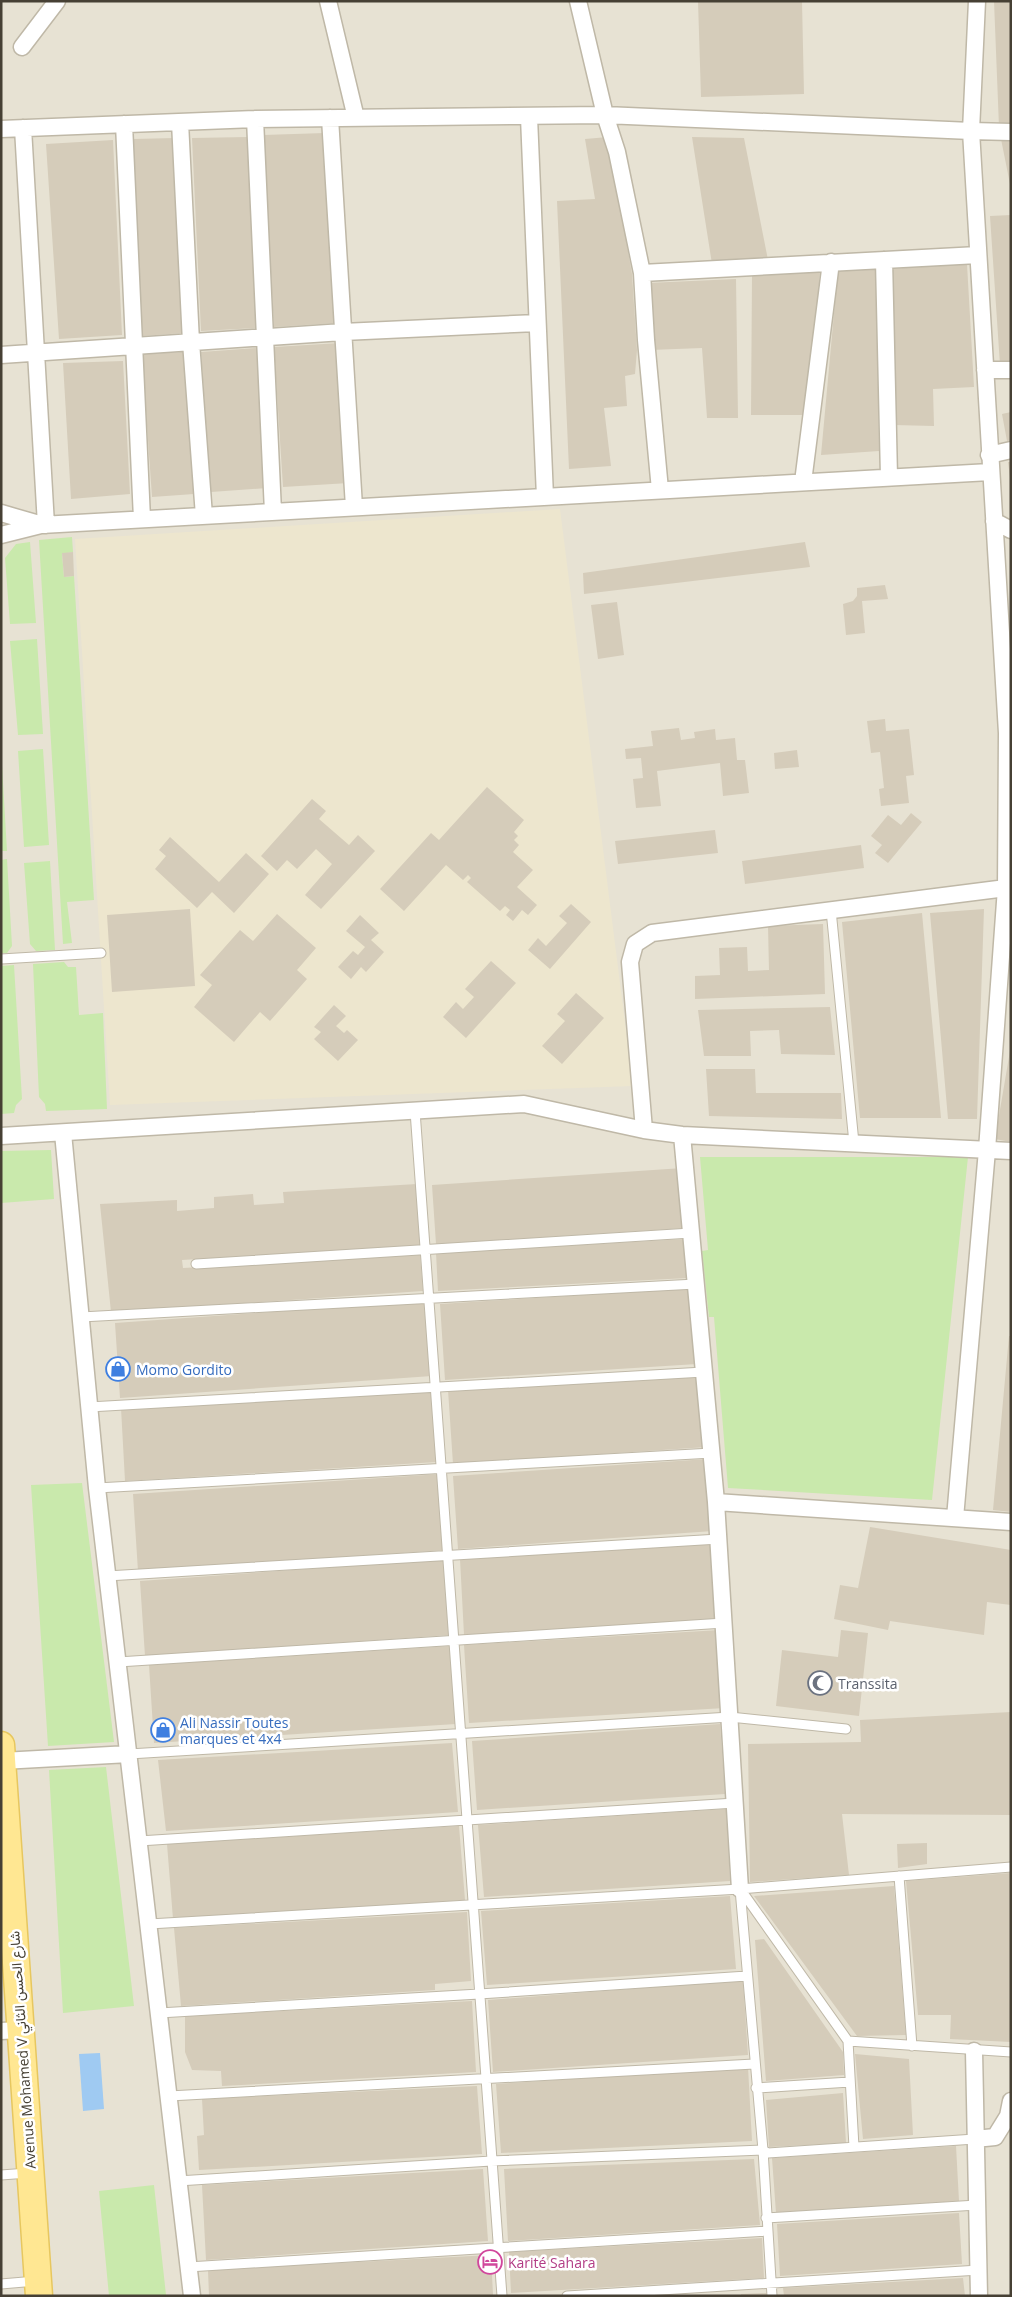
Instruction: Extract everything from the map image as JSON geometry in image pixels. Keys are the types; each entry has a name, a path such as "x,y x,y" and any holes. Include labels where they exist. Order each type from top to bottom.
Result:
{"main road":[{"name":"Avenue Mohamed V شارع الحسن الثاني","path":"2,1753 11,2030 30,2173 39,2288"}],"street":[{"path":"22,48 57,1"},
{"path":"328,1 356,118"},
{"path":"578,1 605,116 617,152 642,273 646,340 660,490"},
{"path":"955,1518 987,1150 1006,888 1009,734 990,472 971,131 977,1"},
{"path":"1,129 255,119 605,116 1011,132"},
{"path":"529,117 545,496"},
{"path":"330,118 354,507"},
{"path":"255,119 273,512"},
{"path":"180,122 191,342 204,516"},
{"path":"124,124 142,519"},
{"path":"23,128 44,525"},
{"path":"642,273 978,255"},
{"path":"884,260 889,477"},
{"path":"804,482 831,262"},
{"path":"1,355 343,332 538,324"},
{"path":"985,370 1011,370"},
{"path":"990,455 1011,450"},
{"path":"1,535 44,525 990,472"},
{"path":"1,514 44,525"},
{"path":"994,521 1011,530"},
{"path":"644,1130 630,962 635,944 652,933 1006,888"},
{"path":"1,1136 524,1104 644,1130 682,1135 1011,1151"},
{"path":"63,1133 97,1488 192,2296"},
{"path":"682,1135 719,1539 740,1889"},
{"path":"716,1502 1011,1522"},
{"path":"2,1753 129,1754"},
{"path":"974,2051 979,2296"},
{"path":"975,2139 995,2137 1008,2116 1011,2101"}],"lane":[{"path":"831,910 854,1143"},
{"path":"1,959 101,952"},
{"path":"415,1111 502,2296"},
{"path":"196,1264 691,1234"},
{"path":"81,1316 696,1284"},
{"path":"90,1407 704,1372"},
{"path":"97,1488 712,1453"},
{"path":"107,1576 719,1539"},
{"path":"118,1662 724,1623"},
{"path":"129,1754 730,1717 846,1729"},
{"path":"139,1841 735,1803"},
{"path":"149,1924 740,1889 1011,1867"},
{"path":"899,1876 912,2046"},
{"path":"740,1889 756,2088 763,2150 772,2296"},
{"path":"740,1889 848,2041 854,2147"},
{"path":"159,2013 747,1976"},
{"path":"848,2041 1011,2052"},
{"path":"169,2096 754,2064"},
{"path":"756,2088 850,2082"},
{"path":"178,2181 491,2161 763,2150 768,2153 975,2139"},
{"path":"1,2175 30,2173"},
{"path":"766,2218 977,2205"},
{"path":"188,2267 767,2231"},
{"path":"567,2296 979,2270"},
{"path":"1,2284 39,2288"}],"shaded area":[{"path":"1,1 1011,1 1011,2296 1,2296"},
{"path":"560,509 633,1086 110,1105 75,539"}],"green space":[{"path":"72,537 73,552 62,554 64,577 74,576 94,900 67,902 72,943 63,944 39,540"},
{"path":"30,542 36,623 10,624 5,558 16,544"},
{"path":"37,639 43,734 18,735 10,641"},
{"path":"1,748 7,851 1,851"},
{"path":"43,749 49,845 24,847 18,751"},
{"path":"7,859 12,946 7,953 1,953 1,860"},
{"path":"50,861 55,950 36,951 30,944 24,863"},
{"path":"64,962 68,967 76,967 79,1015 103,1013 107,1109 46,1111 45,1104 39,1097 33,964"},
{"path":"14,965 22,1099 16,1105 14,1113 1,1114 1,966"},
{"path":"51,1150 54,1199 1,1203 1,1151"},
{"path":"700,1157 968,1157 932,1500 728,1488 714,1317 709,1317 702,1251 708,1250"},
{"path":"82,1483 114,1742 48,1746 31,1485"},
{"path":"106,1767 134,2006 63,2013 49,1770"},
{"path":"154,2185 166,2295 109,2296 99,2191"}],"water":[{"path":"100,2053 104,2109 83,2111 79,2054"}],"building":[{"path":"698,1 802,1 804,94 701,97"},
{"path":"994,1 1011,1 1011,127 999,127"},
{"path":"325,133 335,323 274,327 263,135"},
{"path":"248,137 257,328 201,331 192,138"},
{"path":"608,137 632,274 637,350 635,374 625,376 627,406 604,408 611,466 569,469 557,201 595,199 585,139"},
{"path":"692,137 744,138 768,260 712,264"},
{"path":"175,138 184,333 141,336 133,139"},
{"path":"1001,139 1011,139 1011,184 1010,184"},
{"path":"113,140 122,335 59,339 46,144"},
{"path":"1011,215 1011,364 1000,365 990,216"},
{"path":"967,264 974,387 933,389 934,426 894,425 889,269"},
{"path":"876,266 879,451 821,455 838,270"},
{"path":"820,272 808,415 751,415 752,276"},
{"path":"736,279 738,418 707,418 702,348 650,350 647,283"},
{"path":"340,343 349,483 283,487 274,347"},
{"path":"257,348 267,488 211,492 201,352"},
{"path":"185,352 194,494 152,497 142,354"},
{"path":"123,361 130,494 71,499 63,363"},
{"path":"1011,412 1011,440 1007,441 1002,414"},
{"path":"1008,462 1011,462 1011,477 1010,477"},
{"path":"805,542 810,567 584,594 583,573"},
{"path":"73,552 74,576 64,577 62,553"},
{"path":"885,585 888,599 862,601 865,633 846,635 843,604 853,601 857,596 857,588"},
{"path":"617,602 624,655 598,659 591,605"},
{"path":"885,719 886,731 909,729 914,775 906,776 909,803 881,806 879,789 884,788 880,752 871,753 867,721"},
{"path":"679,728 681,740 695,738 694,732 715,729 716,740 735,738 737,760 745,760 749,793 723,796 720,763 657,771 661,806 636,808 633,779 643,778 641,758 626,759 625,749 653,746 651,731"},
{"path":"797,750 799,767 775,769 774,753"},
{"path":"487,787 524,820 514,832 518,836 514,840 519,845 513,852 533,870 517,887 537,905 528,915 522,910 513,921 506,915 510,910 505,906 500,911 467,882 471,878 468,875 463,880 446,865 404,911 380,889 431,833 439,840"},
{"path":"312,799 326,811 319,819 349,845 358,835 375,851 321,909 305,895 332,864 316,849 297,869 287,860 277,871 261,856"},
{"path":"911,813 922,822 888,863 875,853 882,845 871,836 888,815 901,825"},
{"path":"715,830 718,853 618,864 615,841"},
{"path":"170,837 219,882 246,853 269,874 234,913 212,892 197,908 155,869 166,856 159,850"},
{"path":"861,845 864,868 745,884 742,861"},
{"path":"571,904 591,922 550,969 528,950 538,938 546,946 567,923 559,916"},
{"path":"190,909 195,986 112,992 107,915"},
{"path":"984,909 977,1119 948,1119 930,913"},
{"path":"922,913 941,1118 860,1118 842,922"},
{"path":"277,914 316,948 297,970 307,979 270,1021 260,1012 234,1042 194,1007 212,985 200,975 240,930 253,941"},
{"path":"360,915 379,933 371,940 384,952 366,972 361,967 351,979 338,967 353,951 358,955 365,947 346,931"},
{"path":"823,924 825,994 695,999 695,976 720,975 719,948 747,947 748,971 769,970 768,926"},
{"path":"491,961 516,983 466,1038 443,1017 456,1002 463,1009 474,997 465,989"},
{"path":"576,993 604,1018 562,1064 542,1046 565,1021 557,1014"},
{"path":"334,1005 346,1016 336,1026 344,1033 347,1030 358,1040 338,1061 314,1039 321,1032 314,1027"},
{"path":"830,1007 835,1055 781,1054 779,1030 750,1031 751,1056 704,1056 698,1010"},
{"path":"1011,1051 1011,1142 995,1139"},
{"path":"706,1069 755,1069 756,1093 841,1093 842,1119 709,1116"},
{"path":"683,1168 686,1228 436,1244 432,1185"},
{"path":"417,1184 420,1245 182,1260 183,1268 420,1255 423,1291 111,1312 100,1204 177,1200 177,1211 214,1208 214,1197 253,1194 254,1205 284,1203 283,1192"},
{"path":"686,1239 688,1278 438,1291 436,1253"},
{"path":"692,1288 697,1364 445,1380 440,1304"},
{"path":"427,1301 432,1376 120,1398 115,1323"},
{"path":"1009,1336 1011,1336 1011,1512 993,1510"},
{"path":"702,1373 707,1447 453,1464 448,1390"},
{"path":"432,1389 437,1462 125,1481 121,1408"},
{"path":"708,1459 713,1531 458,1549 453,1476"},
{"path":"441,1474 446,1550 138,1571 133,1494"},
{"path":"870,1527 1011,1550 1011,1605 987,1602 984,1635 890,1621 888,1630 834,1619 840,1585 858,1588"},
{"path":"714,1544 718,1620 464,1635 460,1559"},
{"path":"445,1559 450,1635 145,1656 140,1581"},
{"path":"720,1630 725,1708 469,1723 464,1645"},
{"name":"Transsita","path":"841,1630 868,1633 859,1716 776,1706 782,1650 838,1657"},
{"path":"451,1646 456,1724 154,1743 149,1665"},
{"path":"1011,1712 1011,1815 842,1814 849,1875 750,1882 748,1744 861,1742 860,1720"},
{"path":"720,1724 725,1794 477,1810 472,1741"},
{"path":"452,1743 458,1812 166,1831 158,1760"},
{"path":"726,1809 730,1881 484,1897 478,1825"},
{"path":"459,1826 465,1900 173,1919 167,1844"},
{"path":"927,1843 927,1864 898,1868 897,1844"},
{"path":"1011,1873 1011,2042 950,2039 951,2015 918,2015 906,1881"},
{"path":"894,1886 906,2035 857,2036 754,1896"},
{"path":"730,1896 736,1969 487,1985 481,1911"},
{"path":"467,1912 471,1981 435,1984 435,1990 181,2006 174,1928"},
{"path":"764,1939 843,2052 844,2075 766,2081 755,1940"},
{"path":"743,1980 748,2055 493,2072 488,2000"},
{"path":"472,2001 476,2072 222,2086 221,2071 192,2070 185,2052 185,2016"},
{"path":"855,2054 909,2059 913,2135 863,2139"},
{"path":"748,2067 752,2141 501,2153 496,2084"},
{"path":"477,2086 482,2154 199,2170 197,2136 204,2135 202,2099"},
{"path":"843,2093 846,2143 769,2147 766,2100"},
{"path":"956,2146 959,2201 776,2213 772,2158"},
{"path":"754,2159 760,2225 508,2241 504,2169"},
{"path":"483,2169 488,2241 206,2260 202,2185"},
{"path":"959,2213 962,2264 780,2276 777,2224"},
{"path":"762,2238 764,2278 511,2293 509,2252"},
{"path":"491,2255 493,2295 209,2296 208,2270"},
{"path":"963,2278 965,2296 784,2296 783,2288"},
{"path":"766,2293 767,2296 741,2296 741,2294"}],"place":[{"name":"Momo Gordito","path":"118,1369"},
{"name":"Transsita","path":"820,1683"},
{"name":"Ali Nassir Toutes marques et 4x4","path":"163,1730"},
{"name":"Karité Sahara","path":"490,2262"}]}
